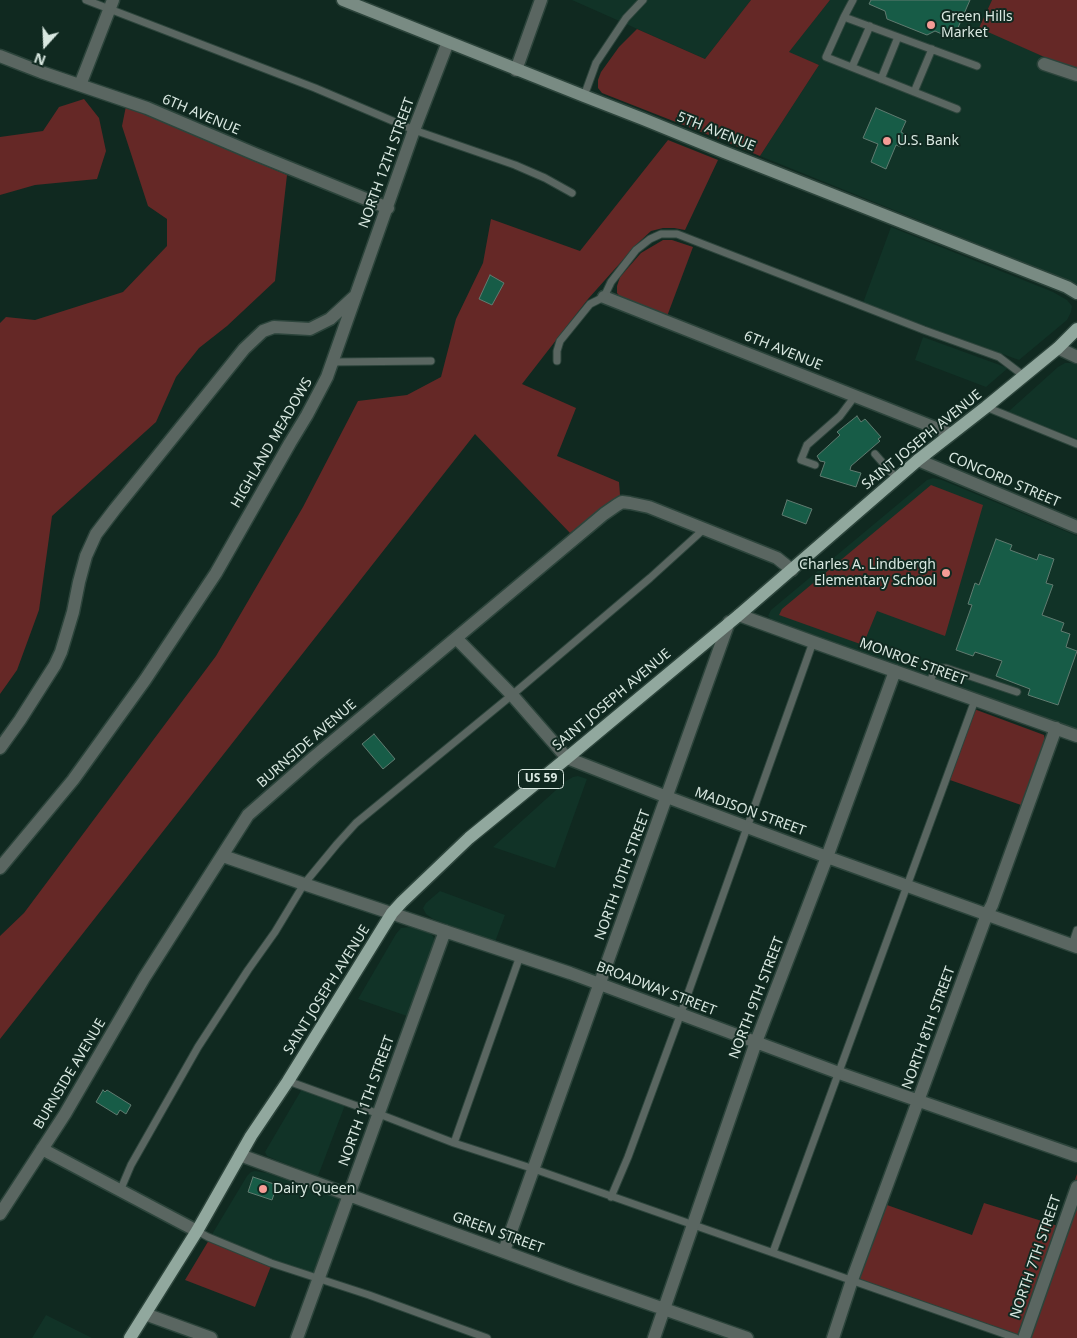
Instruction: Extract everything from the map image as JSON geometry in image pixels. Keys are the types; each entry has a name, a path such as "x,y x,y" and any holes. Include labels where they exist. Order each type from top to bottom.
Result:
{"main road":[{"name":"SAINT JOSEPH AVENUE","path":"130,1338 197,1231 240,1155 392,913 469,838 792,570 918,460 1058,348 1077,328"}],"street":[{"name":"5TH AVENUE","path":"343,0 1067,287 1077,293"},
{"path":"516,70 541,0"},
{"path":"80,85 111,5"},
{"name":"NORTH 12TH STREET","path":"356,295 414,130 448,42"},
{"name":"6TH AVENUE","path":"0,56 147,108 388,208"},
{"path":"1044,64 1077,75"},
{"path":"0,748 55,665 61,652 73,612 86,556 96,534 115,509 244,349 263,331 274,327 310,329 330,319 356,295"},
{"name":"HIGHLAND MEADOWS","path":"0,868 73,780 145,680 210,581 307,415 327,377 356,295"},
{"name":"6TH AVENUE","path":"604,297 951,434"},
{"path":"1058,348 1077,357"},
{"name":"CONCORD STREET","path":"918,460 1077,527"},
{"name":"BURNSIDE AVENUE","path":"0,1214 65,1114 144,978 248,815 314,757 604,514 622,502 649,506 777,558 792,570"},
{"name":"MONROE STREET","path":"734,618 813,642 1077,736"},
{"name":"NORTH 10TH STREET","path":"504,1252 666,797 734,618"},
{"name":"MADISON STREET","path":"456,638 512,695 567,758 827,857 1074,946"},
{"name":"NORTH 9TH STREET","path":"654,1338 756,1042 827,857 895,671"},
{"name":"NORTH 8TH STREET","path":"833,1338 852,1280 1056,728"},
{"name":"BROADWAY STREET","path":"223,856 600,984 839,1072 1077,1156"},
{"name":"NORTH 11TH STREET","path":"297,1338 445,931"},
{"name":"BURNSIDE AVENUE","path":"42,1149 197,1231"},
{"name":"GREEN STREET","path":"240,1155 504,1252 747,1338"},
{"name":"NORTH 7TH STREET","path":"1024,1338 1077,1187"},
{"path":"145,1314 211,1338"}],"lane":[{"path":"86,0 111,5 414,130 545,178 572,193"},
{"path":"584,96 596,63 626,18 643,0"},
{"path":"853,0 826,57 957,109"},
{"path":"844,17 977,66"},
{"path":"852,67 870,26"},
{"path":"881,79 898,37"},
{"path":"914,92 932,49"},
{"path":"557,361 560,341 590,304 604,297 611,282 636,250 650,239 661,234 677,234 915,327 999,357 1024,376"},
{"path":"331,362 431,361"},
{"path":"815,466 801,460 807,445 840,416 855,396"},
{"path":"986,407 1077,444"},
{"path":"875,454 897,479"},
{"path":"120,1191 130,1165 198,1047 275,932 304,884 337,844 356,823 512,695 650,578 704,529"},
{"path":"612,1197 813,642"},
{"path":"929,684 934,672 939,668 946,668 1017,692"},
{"path":"773,1252 975,700"},
{"path":"1074,946 1077,930"},
{"path":"454,1143 520,956"},
{"path":"288,1081 454,1143 534,1168 1016,1338"},
{"path":"197,1231 271,1263 369,1295 487,1338"}],"shaded area":[{"path":"572,0 751,0 705,59"},
{"path":"751,0 830,0 789,52 819,65 760,156 602,93 598,88 601,72 619,47 637,29 705,59"},
{"path":"830,0 992,0 980,27 1051,60 1077,81 1077,284 760,156 819,65 788,53"},
{"path":"992,0 1077,0 1077,69 1051,60 979,28"},
{"path":"84,99 99,118 106,151 97,179 35,185 0,195 0,137 43,131 59,107"},
{"path":"126,106 287,175 275,281 227,326 199,348 176,377 156,422 52,516 39,610 17,670 0,694 0,323 6,317 35,320 123,292 167,246 167,219 148,206 122,126"},
{"path":"668,140 718,160 685,230 663,228 651,231 638,243 588,299 522,384 576,408 557,456 619,482 620,495 570,533 475,434 0,1039 0,936 24,913 216,656 303,507 358,401 407,395 441,377 456,319 483,263 491,219 580,251"},
{"path":"891,227 1053,292 1067,300 1072,306 1067,320 1019,360 863,303"},
{"path":"663,240 672,240 693,247 666,319 623,300 617,293 620,277 641,253"},
{"path":"923,337 1008,368 986,387 915,360"},
{"path":"1065,363 1077,365 1077,439 1008,412 1058,367"},
{"name":"Charles A. Lindbergh Elementary School","path":"933,478 942,480 1077,536 1077,729 772,620 768,616 771,610 927,480"},
{"path":"931,485 983,505 945,636 877,611 863,645 779,615 782,609"},
{"path":"974,709 1044,735 1045,740 1021,805 950,780"},
{"path":"578,776 587,779 555,868 493,847 566,781"},
{"path":"440,891 505,915 495,942 433,919 426,914 423,908 426,903"},
{"path":"410,927 429,933 435,941 407,1016 358,999 396,934 401,928"},
{"path":"302,1089 345,1105 318,1176 267,1156 265,1152"},
{"path":"255,1171 267,1173 338,1198 341,1202 316,1275 273,1261 211,1236 247,1176"},
{"path":"1077,1174 1077,1338 1004,1338 847,1282 873,1209 887,1205 972,1235 984,1203 1058,1226"},
{"path":"209,1240 271,1266 255,1307 185,1280"},
{"path":"46,1315 92,1338 32,1338"}],"building":[{"name":"Green Hills Market","path":"871,0 970,0 953,39 935,31 927,35 887,19 885,11 869,4"},
{"name":"U.S. Bank","path":"876,108 906,121 901,132 906,135 901,147 896,145 886,169 871,162 878,144 863,138"},
{"path":"490,275 504,283 492,305 479,299"},
{"path":"857,416 861,422 865,419 881,437 878,439 880,441 851,466 850,470 861,473 856,487 820,476 825,462 820,461 817,456 840,435 837,432"},
{"path":"787,500 812,509 806,524 782,515"},
{"name":"Charles A. Lindbergh Elementary School","path":"996,539 1012,545 1010,550 1037,560 1039,554 1054,559 1046,583 1053,585 1042,615 1064,623 1061,631 1070,634 1066,647 1077,651 1058,705 1028,695 1030,689 996,676 1002,661 975,652 973,656 956,650 972,605 968,604 975,583 979,585"},
{"path":"374,734 395,759 383,769 362,744"},
{"path":"103,1090 105,1092 107,1090 131,1105 126,1114 120,1110 117,1115 96,1102"},
{"name":"Dairy Queen","path":"253,1177 277,1185 272,1200 248,1192"}],"place":[{"name":"Green Hills Market","path":"931,25"},
{"name":"U.S. Bank","path":"887,141"},
{"name":"Charles A. Lindbergh Elementary School","path":"946,573"},
{"name":"Dairy Queen","path":"263,1189"}]}
